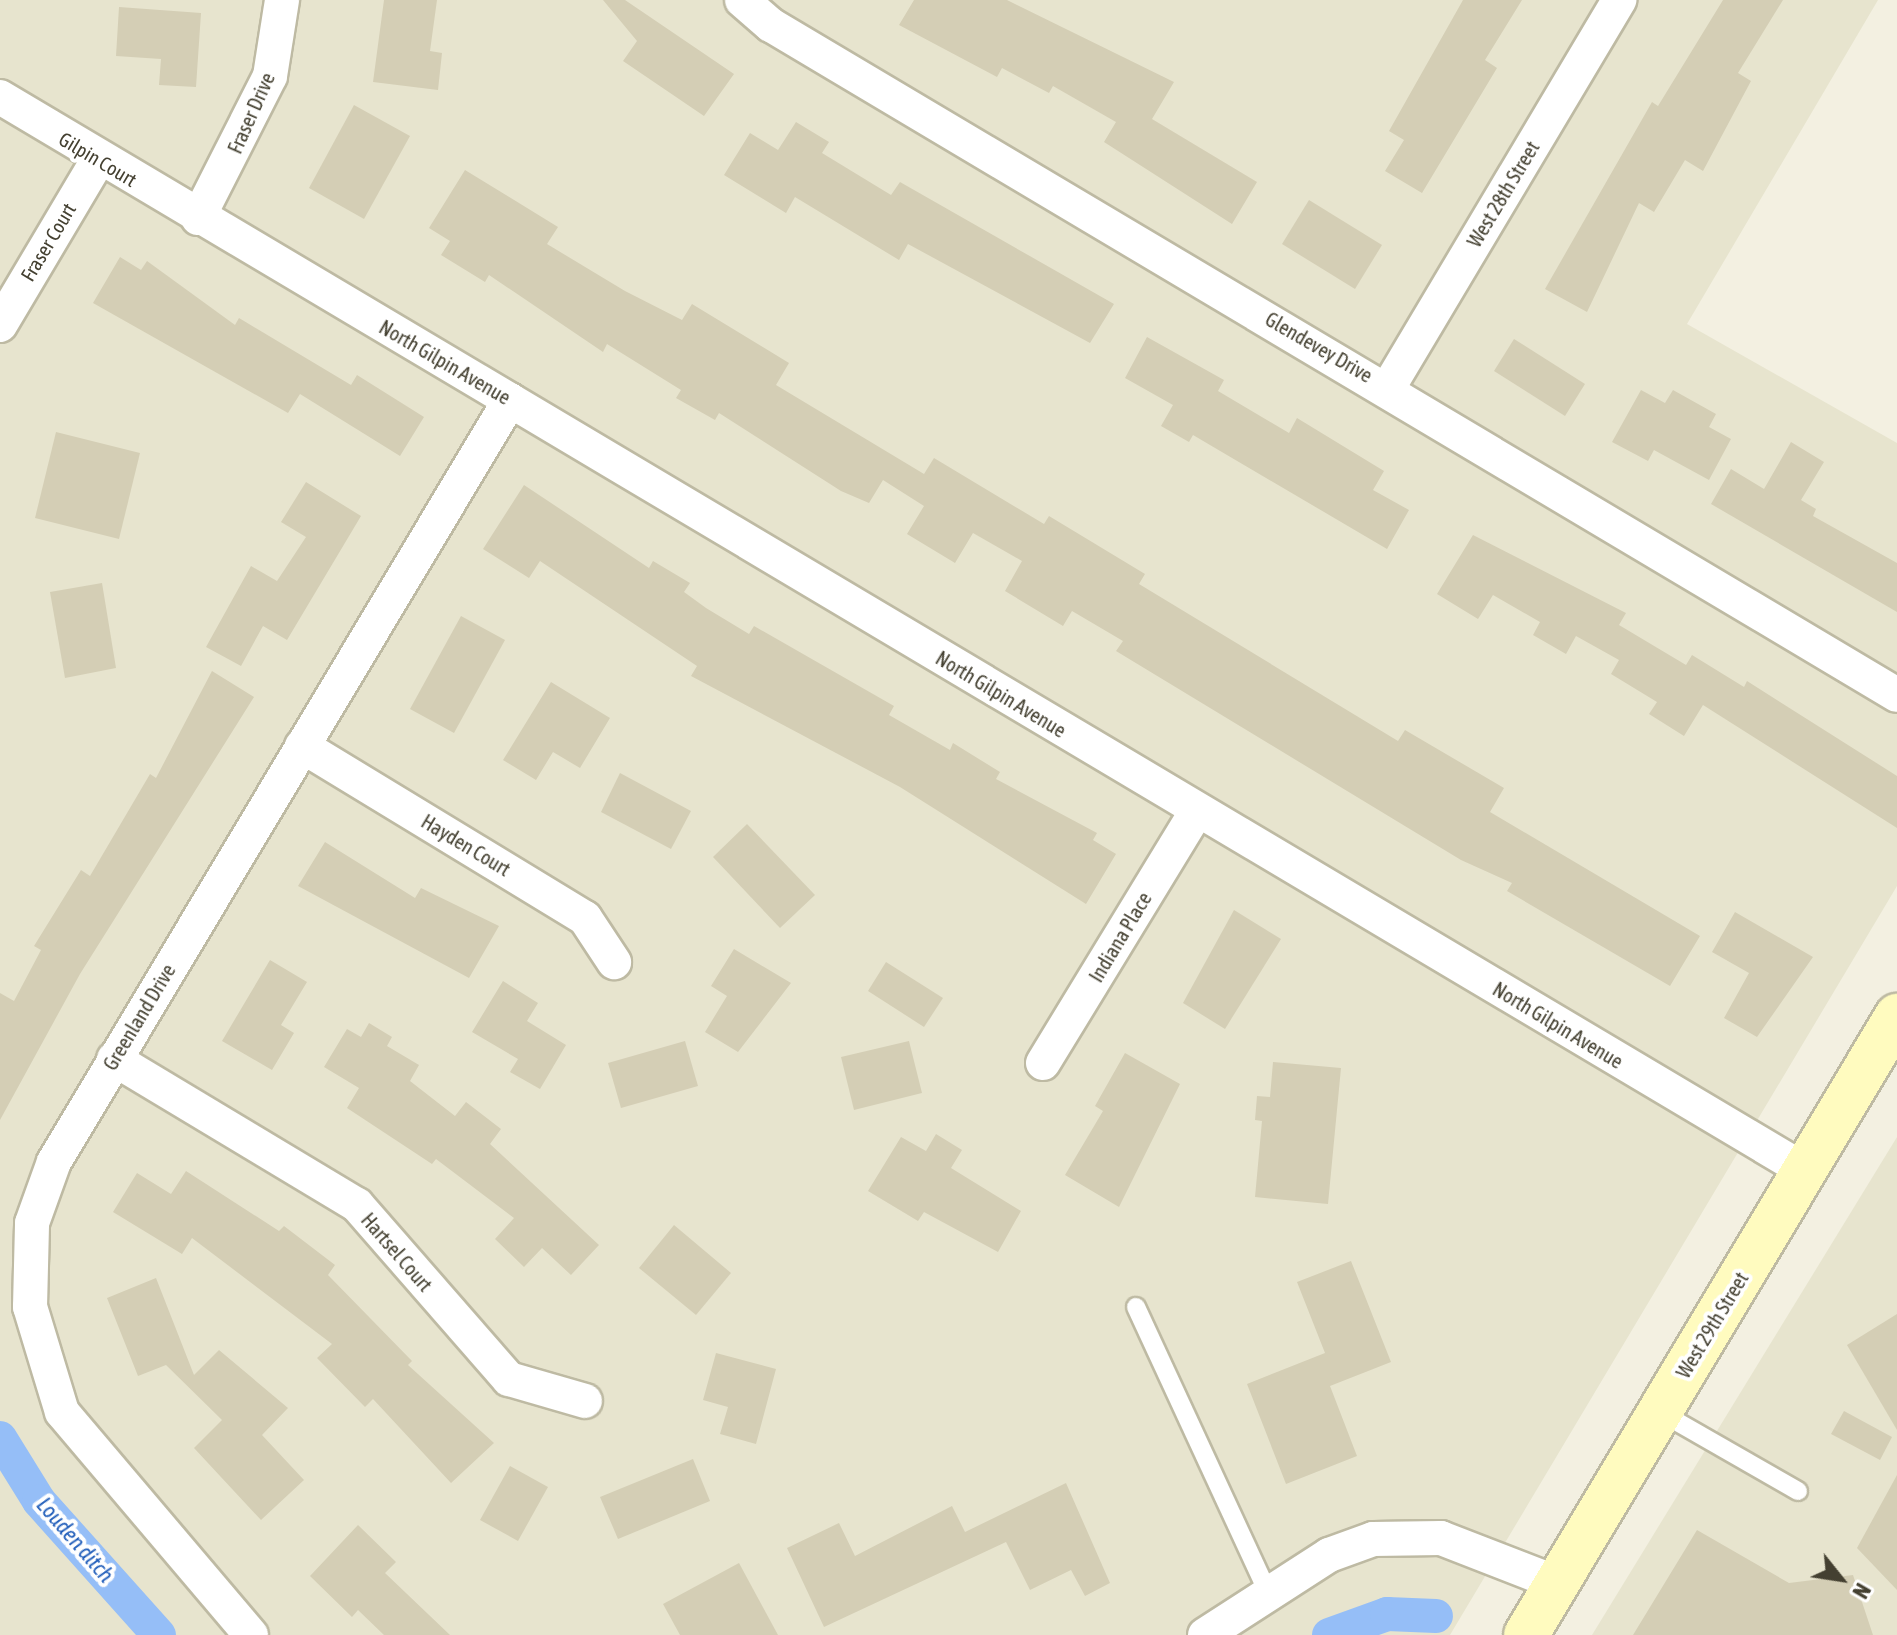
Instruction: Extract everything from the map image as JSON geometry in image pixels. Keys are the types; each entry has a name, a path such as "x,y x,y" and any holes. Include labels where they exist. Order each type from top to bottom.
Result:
{"main road":[{"name":"West 29th Street","path":"1526,1635 1897,1016"}],"street":[{"name":"Fraser Drive","path":"198,218 270,76 282,0"},
{"name":"Glendevey Drive","path":"742,0 771,25 1388,388 1897,695"},
{"name":"West 28th Street","path":"1388,388 1619,0"},
{"name":"Gilpin Court","path":"0,97 98,160 198,218"},
{"name":"Fraser Court","path":"0,325 98,160"},
{"name":"North Gilpin Avenue","path":"198,218 510,400 1804,1170"},
{"name":"Greenland Drive","path":"251,1635 62,1412 39,1351 29,1281 39,1195 114,1059 510,400"},
{"name":"Hayden Court","path":"302,746 585,918 614,962"},
{"name":"Indiana Place","path":"1043,1063 1197,811"},
{"name":"Hartsel Court","path":"114,1059 357,1205 509,1379 585,1401"},
{"path":"1205,1635 1270,1597 1329,1555 1396,1536 1487,1550 1557,1583"}],"lane":[{"path":"1136,1307 1270,1597"},
{"path":"1660,1412 1798,1491"}],"shaded area":[{"path":"0,0 1878,0 1687,324 1897,443 1897,886 1450,1635 0,1635"},
{"path":"1897,1137 1897,1635 1592,1635"}],"building":[{"path":"384,0 437,0 430,51 442,53 438,90 373,82"},
{"path":"603,0 625,0 734,74 704,116 623,61 637,41"},
{"path":"914,0 1007,0 1174,82 1152,119 1257,182 1232,224 1104,142 1116,122 1053,86 1049,93 1002,68 997,77 899,25"},
{"path":"1463,0 1522,0 1485,60 1497,68 1422,193 1385,171 1404,140 1389,131"},
{"path":"1723,0 1783,0 1738,73 1751,81 1703,171 1685,160 1654,212 1639,203 1587,312 1545,289 1652,102 1658,106"},
{"path":"119,7 201,13 196,87 159,85 161,59 116,56"},
{"path":"354,105 410,136 364,219 309,188"},
{"path":"796,122 829,142 822,153 891,195 900,182 1114,304 1090,343 908,244 899,260 795,197 786,213 724,175 750,133 778,150"},
{"path":"465,170 558,227 547,244 625,291 682,320 692,304 789,363 776,385 924,474 934,458 1044,524 1049,516 1145,574 1139,584 1398,741 1405,730 1504,788 1490,812 1700,936 1670,986 1507,891 1512,883 1461,860 1116,651 1123,641 1072,611 1063,626 1005,591 1022,561 973,533 955,563 907,534 924,506 883,480 869,503 841,491 719,413 715,420 676,398 681,390 607,344 603,352 489,275 485,282 441,255 450,241 429,228"},
{"path":"1309,200 1382,245 1355,289 1282,244"},
{"path":"120,257 141,270 147,261 235,325 239,318 351,385 357,375 424,417 400,456 300,394 288,413 93,303"},
{"path":"1147,337 1224,380 1218,391 1289,433 1297,418 1384,471 1373,490 1409,510 1387,549 1193,435 1189,442 1161,426 1173,405 1125,378"},
{"path":"1514,339 1585,384 1565,416 1494,371"},
{"path":"1641,390 1665,403 1673,390 1716,414 1709,427 1731,439 1709,480 1654,450 1648,461 1612,442"},
{"path":"56,432 140,453 119,539 35,518"},
{"path":"1791,442 1824,462 1801,500 1816,509 1813,516 1897,563 1897,612 1711,504 1731,469 1764,489"},
{"path":"306,482 361,516 287,640 263,626 241,666 206,647 251,566 277,581 306,537 281,522"},
{"path":"524,485 649,568 653,561 690,583 684,592 706,608 749,634 754,626 894,706 889,715 950,750 953,743 1000,772 996,779 1097,833 1093,840 1116,854 1086,904 900,787 691,676 697,666 540,561 529,578 483,549"},
{"path":"1473,535 1626,613 1619,625 1686,665 1692,655 1744,687 1747,681 1897,776 1897,828 1703,705 1684,736 1649,714 1657,702 1611,674 1619,660 1576,636 1566,654 1533,635 1540,622 1493,595 1478,619 1437,594"},
{"path":"102,583 116,668 65,678 50,592"},
{"path":"461,616 505,640 454,733 410,709"},
{"path":"212,671 254,697 80,974 0,1120 0,993 14,1001 41,950 34,946 81,870 90,876 150,774 156,778"},
{"path":"551,682 610,718 580,768 553,752 536,780 503,760"},
{"path":"620,773 691,811 671,849 601,812"},
{"path":"747,824 815,895 780,928 713,857"},
{"path":"325,842 415,898 421,888 499,926 469,978 298,886"},
{"path":"1234,910 1281,939 1225,1029 1183,1003"},
{"path":"1735,912 1813,957 1757,1037 1724,1018 1749,973 1712,952"},
{"path":"734,949 791,983 738,1052 705,1032 727,996 711,986"},
{"path":"270,960 307,982 281,1025 294,1033 272,1070 222,1041"},
{"path":"886,962 943,998 924,1027 868,991"},
{"path":"503,981 538,1003 527,1021 566,1045 540,1089 510,1072 518,1059 472,1032"},
{"path":"369,1023 392,1037 387,1046 419,1065 410,1081 455,1116 466,1102 501,1129 490,1144 599,1245 571,1275 542,1248 524,1267 495,1239 514,1218 436,1159 432,1164 347,1108 359,1088 324,1067 347,1029 361,1037"},
{"path":"685,1041 698,1086 621,1108 608,1063"},
{"path":"909,1041 922,1093 854,1110 841,1057"},
{"path":"1125,1053 1180,1084 1119,1207 1065,1175 1103,1111 1095,1106"},
{"path":"1273,1062 1341,1068 1328,1204 1255,1197 1262,1121 1255,1120 1257,1096 1270,1097"},
{"path":"936,1134 962,1150 951,1168 1021,1211 998,1252 924,1212 918,1221 868,1191 901,1137 926,1151"},
{"path":"186,1171 279,1231 284,1226 335,1265 328,1275 412,1361 408,1365 494,1443 451,1483 373,1399 365,1407 317,1358 332,1344 192,1238 182,1254 113,1212 137,1173 171,1194"},
{"path":"674,1225 731,1273 696,1315 639,1268"},
{"path":"1351,1261 1391,1362 1330,1386 1357,1456 1286,1484 1247,1384 1325,1353 1297,1282"},
{"path":"156,1278 194,1375 219,1350 288,1408 262,1435 304,1480 261,1520 194,1448 222,1420 166,1365 138,1376 107,1298"},
{"path":"1897,1314 1897,1430 1847,1345"},
{"path":"716,1353 776,1369 756,1444 720,1434 728,1407 703,1400"},
{"path":"1844,1411 1892,1437 1880,1460 1831,1434"},
{"path":"693,1459 710,1501 618,1539 600,1497"},
{"path":"510,1466 548,1487 518,1541 480,1520"},
{"path":"1897,1475 1897,1590 1857,1548"},
{"path":"1066,1483 1110,1583 1085,1596 1071,1570 1030,1590 1006,1542 824,1627 787,1548 839,1523 855,1556 952,1506 965,1532"},
{"path":"358,1525 396,1562 385,1573 450,1635 384,1635 358,1610 352,1617 310,1576"},
{"path":"1697,1530 1789,1583 1853,1575 1873,1635 1633,1635"},
{"path":"739,1563 778,1635 680,1635 663,1604"}],"waterway":[{"name":"Louden ditch","path":"0,1438 39,1501 159,1635"},
{"name":"Louden ditch","path":"1329,1635 1387,1614 1436,1616"}]}
